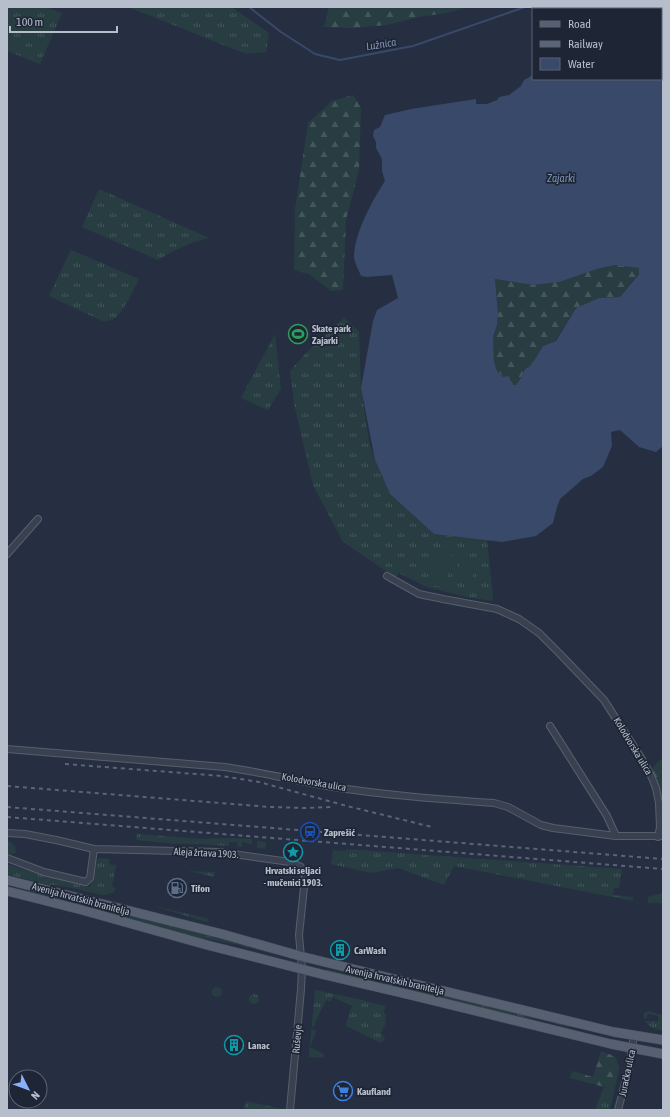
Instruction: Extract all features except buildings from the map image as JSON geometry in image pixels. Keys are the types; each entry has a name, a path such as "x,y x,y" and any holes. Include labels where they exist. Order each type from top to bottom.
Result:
{"main road":[{"name":"Avenija hrvatskih branitelja","path":"7,880 222,934 300,956 614,1032 663,1040"},
{"name":"Avenija hrvatskih branitelja","path":"7,891 302,969 632,1048 663,1054"}],"street":[{"path":"7,554 38,519"},
{"name":"Kolodvorska ulica","path":"7,749 249,770 328,786 413,797 494,803 508,807 541,825 560,829 616,836 660,836 659,803 654,783 645,764 604,700 544,638 520,619 497,609 419,594 387,576"},
{"path":"550,726 607,816 616,836"},
{"name":"Aleja žrtava 1903.","path":"7,833 56,840 94,849 219,852 290,862 299,865 303,868 305,875 299,936 302,969"},
{"path":"7,858 44,872 86,882 90,878 94,849"},
{"name":"Ruševje","path":"290,1110 299,1023 302,969"},
{"name":"Juračka ulica","path":"618,1110 629,1068 634,1035"}],"green space":[{"path":"7,7 45,7 62,13 40,64 7,51"},
{"path":"128,7 231,7 269,33 266,52 248,54 241,52"},
{"path":"329,7 468,7 447,13 419,17 387,25 354,28 324,27"},
{"path":"353,95 361,108 359,170 346,220 343,290 331,291 309,274 294,270 295,209 308,123 332,101"},
{"path":"99,189 209,238 183,247 158,260 82,227"},
{"path":"71,250 139,279 124,308 112,320 102,321 49,296"},
{"path":"615,265 639,267 639,273 620,297 599,298 576,308 555,341 543,346 532,364 525,369 521,379 516,385 513,385 497,371 494,362 493,337 497,325 498,314 495,279 532,285"},
{"path":"344,318 359,331 361,388 369,441 375,460 390,494 434,534 487,540 493,596 492,601 466,597 427,587 399,573 395,577 343,542 313,485 294,404 290,371 306,353"},
{"name":"Skate park Zajarki","path":"296,326 300,332 303,331 308,336 299,345 295,344 290,332 293,327"},
{"path":"275,334 281,389 268,410 241,398"},
{"path":"432,549 452,553 446,587 427,585"},
{"path":"460,559 476,561 471,584 457,582"},
{"path":"663,758 663,821 655,778 651,769"},
{"path":"137,834 204,839 252,839 252,844 242,842 242,847 238,847 237,842 229,842 229,846 179,844 136,840"},
{"path":"7,841 15,847 16,853 7,855"},
{"path":"257,841 266,842 265,849 257,848"},
{"path":"346,849 622,869 619,888 614,888 613,895 633,897 633,901 454,866 444,885 398,868 371,873 331,864 333,850 346,851"},
{"path":"98,858 110,859 109,864 116,865 112,887 116,888 114,892 110,894 102,895 68,887 47,885 7,874 7,864 89,887 91,885"},
{"path":"188,871 215,872 214,877"},
{"path":"7,883 274,953 191,936 7,885"},
{"path":"663,893 663,903 648,903 648,897"},
{"path":"154,906 206,918 209,921 206,922"},
{"path":"327,969 366,979 390,982 570,1024 569,1027 511,1015 326,972"},
{"path":"215,987 219,987 221,988 221,996 215,997 212,994 212,990"},
{"path":"315,990 385,1006 385,1025 381,1033 385,1039 381,1043 346,1026 352,1006 333,997 330,1002 326,1000 312,1029 316,1031 310,1047 324,1054 323,1058 310,1057 309,1056"},
{"path":"252,994 256,994 258,995 258,1003 252,1004 249,1001 249,997"},
{"path":"648,1011 663,1015 663,1031 653,1028 645,1021 658,1021 658,1016 648,1014 646,1019 644,1019 644,1013"},
{"path":"601,1051 616,1057 619,1069 615,1088 604,1087 570,1078 572,1071 593,1077"},
{"path":"604,1087 615,1088 610,1110 595,1110"},
{"path":"246,1101 282,1109 283,1110 244,1110"}],"water":[{"name":"Zajarki","path":"663,34 663,446 656,452 639,447 620,430 611,432 612,446 603,467 591,476 583,479 560,499 553,523 536,536 502,542 434,534 390,494 375,460 361,388 373,321 377,310 398,298 392,275 361,276 354,258 357,237 361,227 370,207 385,181 382,171 382,159 376,148 376,142 373,136 374,130 380,127 385,115 411,109 476,99 476,104 487,104 497,100 499,97 509,95 521,86 524,80 532,76 532,80 662,80","holes":["615,265 639,268 639,274 620,297 599,298 576,308 556,341 543,346 532,364 525,369 516,385 511,383 509,376 503,377 497,371 494,362 493,337 497,325 498,314 495,279 532,285 559,282 597,269"]}],"waterway":[{"name":"Lužnica","path":"249,7 281,32 315,54 340,60 413,46 525,7"}],"railway":[{"path":"65,764 222,776 259,782 432,827"},
{"path":"7,786 270,807 331,807"},
{"path":"7,807 663,859"},
{"path":"7,817 663,869"}],"place":[{"name":"Skate park Zajarki","path":"298,334"},
{"name":"Zaprešić","path":"310,832"},
{"name":"Hrvatski seljaci - mučenici 1903.","path":"293,852"},
{"name":"Tifon","path":"177,888"},
{"name":"CarWash","path":"340,950"},
{"name":"Lanac","path":"234,1045"},
{"name":"Kaufland","path":"343,1091"}]}
